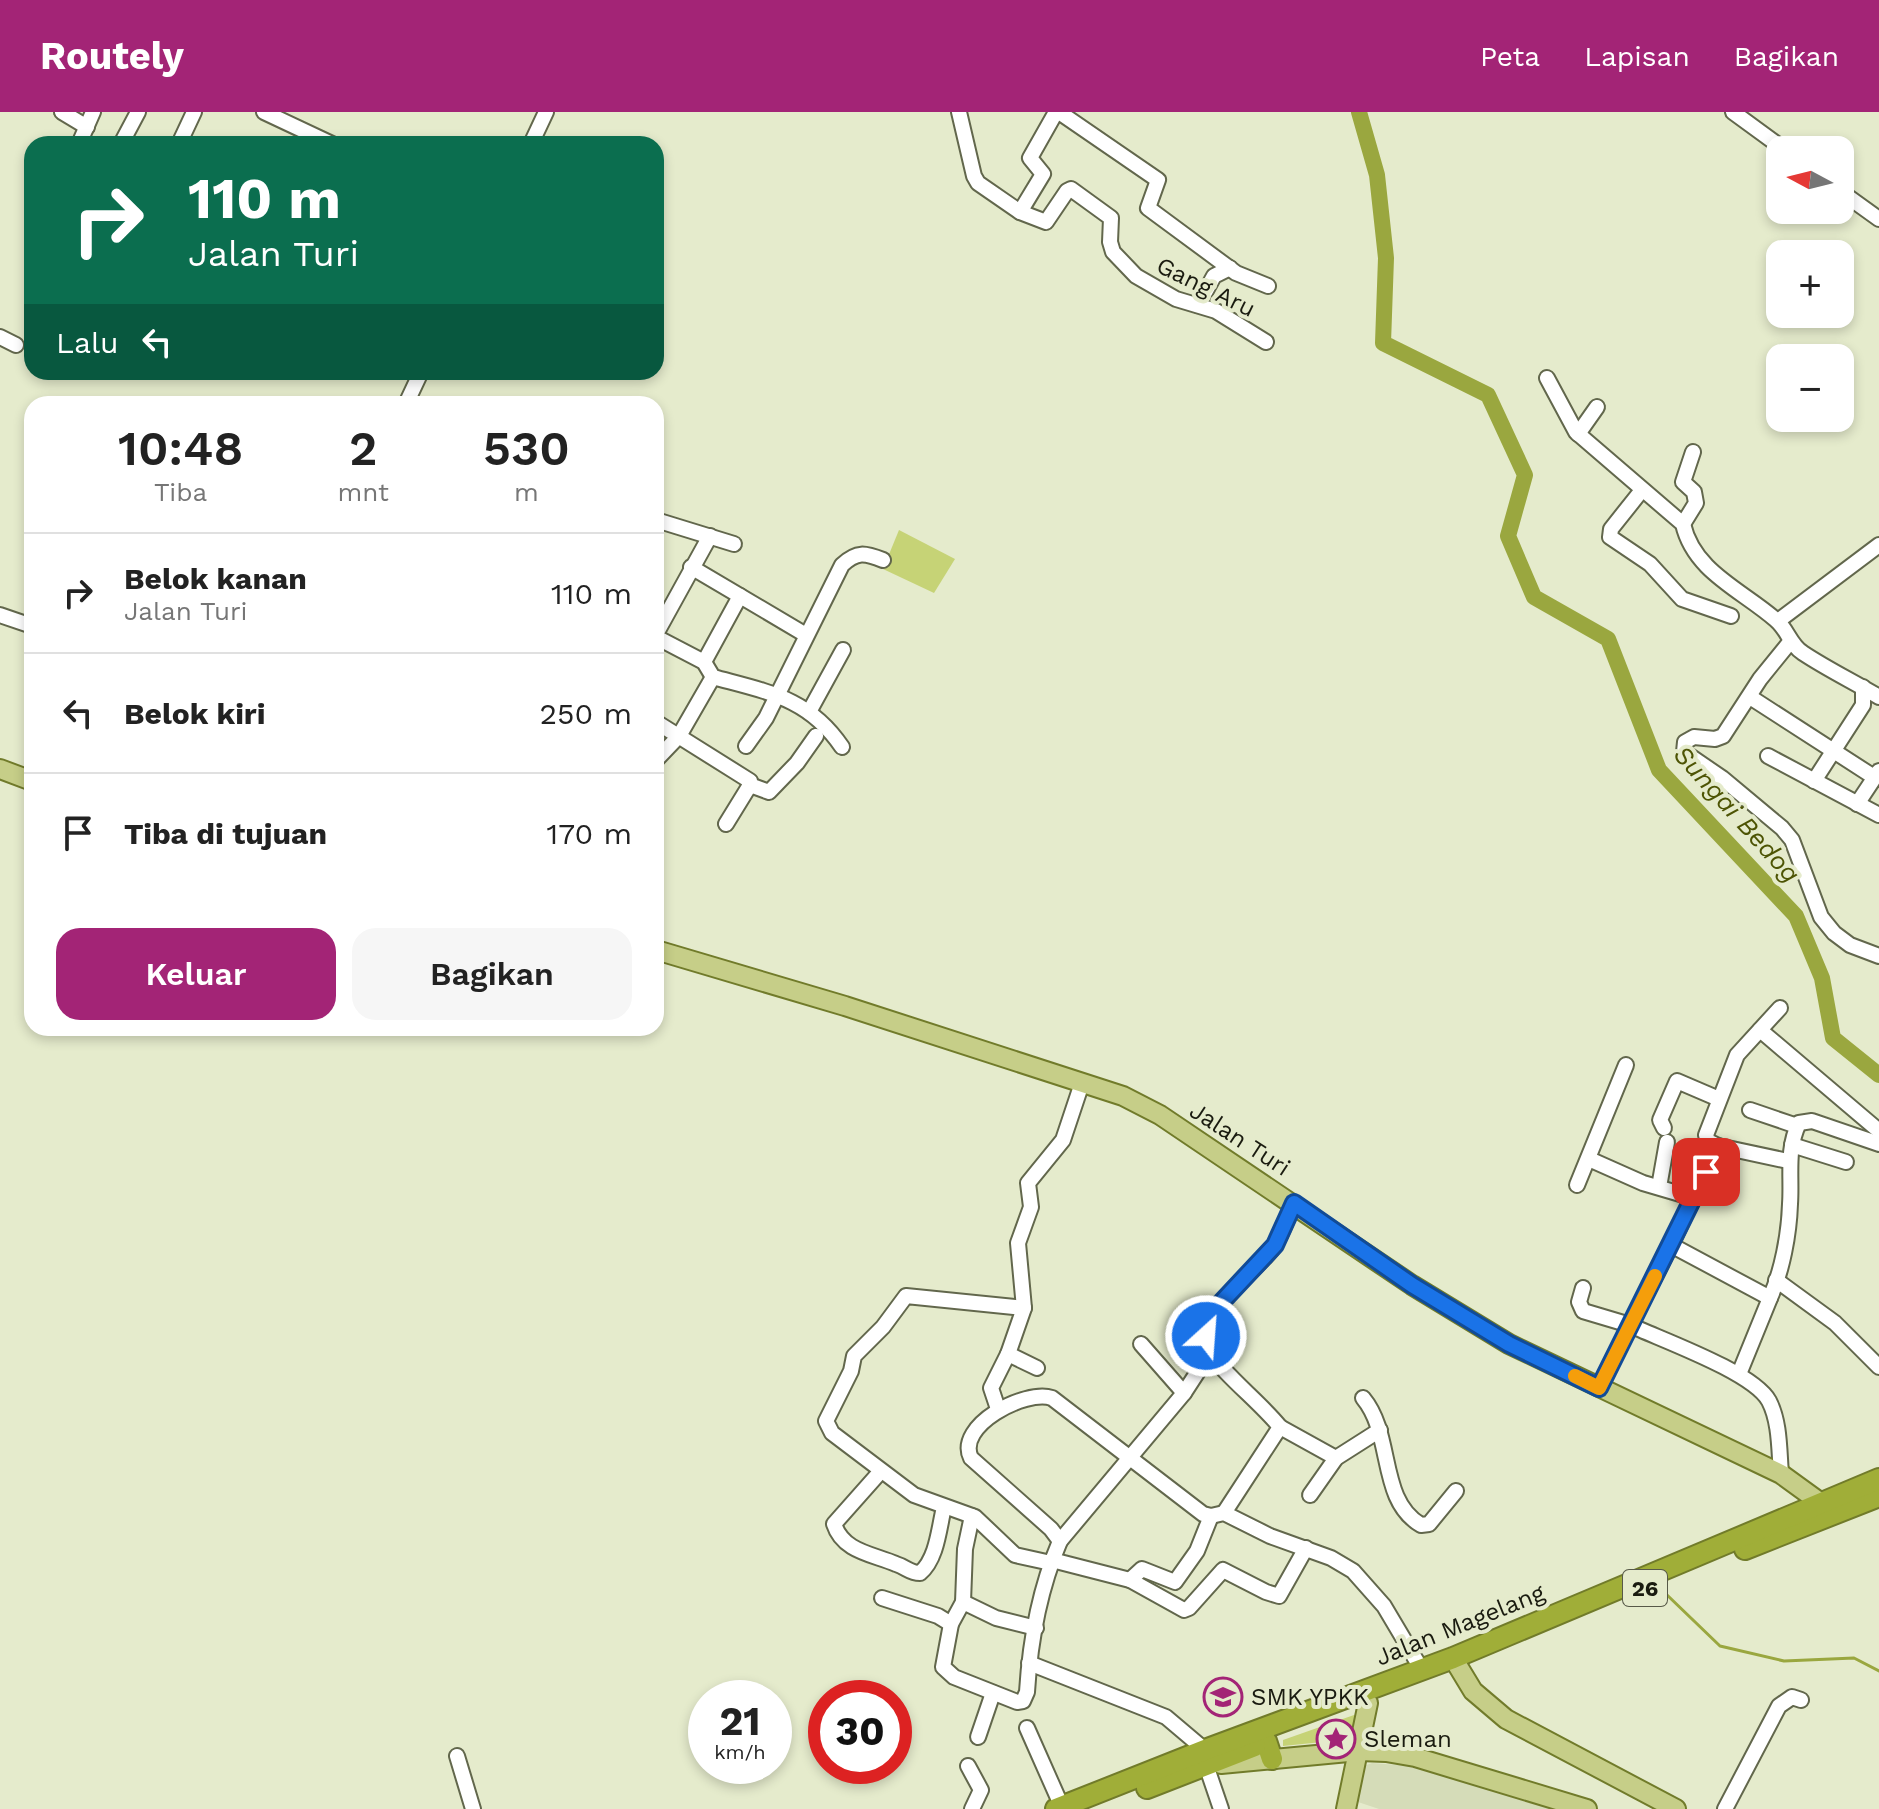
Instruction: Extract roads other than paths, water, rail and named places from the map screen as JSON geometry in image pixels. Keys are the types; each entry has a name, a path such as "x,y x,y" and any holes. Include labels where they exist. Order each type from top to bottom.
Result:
{"highway":[{"name":"Jalan Magelang","path":"1091,1809 1205,1757 1269,1750 1455,1663 1829,1508 1879,1479"},
{"name":"Jalan Magelang","path":"1829,1508 1879,1496"},
{"name":"Jalan Magelang","path":"1059,1808 1205,1757 1422,1670 1455,1663"}],"main road":[{"path":"0,769 24,778"},
{"name":"Jalan Turi","path":"664,952 845,1006 1123,1096 1160,1115 1412,1285 1509,1344 1781,1474 1829,1508"},
{"path":"1455,1663 1473,1691 1506,1719 1676,1809"},
{"path":"1346,1809 1368,1703"},
{"path":"1269,1750 1359,1751 1415,1757 1587,1809"}],"street":[{"path":"62,112 87,127"},
{"path":"83,136 93,112"},
{"path":"125,136 138,112"},
{"path":"183,136 194,112"},
{"path":"264,112 315,136"},
{"path":"535,136 546,112"},
{"path":"959,112 978,183 1020,212 1043,174 1030,158 1058,112 1158,180 1148,208 1230,268 1268,286"},
{"path":"1733,112 1766,136"},
{"name":"Gang Aru","path":"1020,212 1046,222 1071,189 1111,218 1110,242 1113,252 1136,276 1176,299 1216,311 1266,342"},
{"path":"1854,201 1879,219"},
{"path":"1198,305 1214,276 1230,268"},
{"path":"0,337 16,345"},
{"path":"1547,378 1569,424 1683,524 1686,539 1697,558 1778,621 1790,642 1801,653 1879,697"},
{"path":"1578,434 1597,407"},
{"path":"1683,524 1696,503 1694,492 1683,482 1693,452"},
{"path":"1642,490 1611,529 1610,537 1650,564 1682,599 1731,616"},
{"path":"664,522 734,544"},
{"path":"664,619 710,536"},
{"path":"1778,621 1879,545"},
{"path":"746,746 766,718 842,565 854,554 865,553 883,560"},
{"path":"691,567 806,635"},
{"path":"704,662 740,596"},
{"path":"0,615 24,623"},
{"path":"664,640 704,662 713,677 776,694 809,712 826,724 842,747"},
{"path":"1790,642 1772,661 1723,736 1715,739 1694,737 1685,742 1684,752 1722,778 1782,828 1792,840 1821,917 1834,933 1850,945 1879,956"},
{"path":"809,712 843,650"},
{"path":"664,752 679,736 713,677"},
{"path":"1814,781 1863,705 1863,687"},
{"path":"1750,697 1877,774 1857,804"},
{"path":"664,727 750,781 750,785"},
{"path":"750,785 769,792 797,763 816,736"},
{"path":"1768,756 1879,815"},
{"path":"726,824 750,785"},
{"path":"1780,1008 1737,1055 1706,1135 1708,1141 1718,1146 1788,1161"},
{"path":"1760,1030 1879,1131"},
{"path":"1577,1185 1626,1065"},
{"path":"1659,1187 1665,1135 1660,1120 1677,1081 1719,1099"},
{"path":"998,1409 991,1391 1024,1308 1018,1243 1031,1207 1027,1186 1033,1174 1063,1140 1082,1083"},
{"path":"1750,1110 1797,1126"},
{"path":"1739,1374 1776,1280 1790,1204 1788,1161 1797,1126 1803,1121 1812,1121 1879,1144"},
{"path":"1792,1145 1846,1162"},
{"path":"1599,1388 1718,1146"},
{"path":"1589,1159 1694,1198"},
{"path":"1294,1203 1275,1245 1216,1308 1206,1336 1210,1353 1280,1427 1336,1458"},
{"path":"1671,1245 1770,1298"},
{"path":"1776,1280 1835,1323 1879,1367"},
{"path":"1583,1288 1579,1302 1583,1311 1630,1325 1739,1374 1767,1398 1776,1423 1781,1474"},
{"path":"1024,1308 902,1298 883,1327 854,1356 851,1371 826,1421 832,1433 914,1495 972,1516 1015,1555 1130,1580 1184,1610 1223,1570 1279,1596 1306,1548"},
{"path":"1141,1344 1184,1393"},
{"path":"1059,1808 1027,1724 1025,1699 1029,1663 1051,1562 1060,1541 1184,1393 1210,1353"},
{"path":"1008,1354 1037,1368"},
{"path":"1060,1541 968,1452 986,1417 998,1409 1036,1396 1052,1398 1195,1509 1217,1514 1306,1548 1353,1571 1384,1606 1422,1670"},
{"path":"1363,1398 1380,1430 1394,1490 1408,1517 1425,1526 1456,1491"},
{"path":"1130,1580 1142,1569 1175,1582 1197,1551 1217,1514 1280,1427"},
{"path":"1310,1495 1336,1458 1380,1430"},
{"path":"881,1471 834,1524 840,1539 849,1545 877,1559 920,1573 927,1567 944,1507"},
{"path":"972,1516 965,1549 963,1602 951,1624 942,1661 946,1673 1017,1702 1025,1699"},
{"path":"882,1598 938,1616 951,1624"},
{"path":"963,1602 996,1618 1036,1628"},
{"path":"1029,1663 1166,1717 1205,1757 1221,1809"},
{"path":"978,1737 993,1693"},
{"path":"1725,1809 1779,1706 1792,1697 1801,1700"},
{"path":"457,1756 473,1809"},
{"path":"968,1766 981,1790 972,1809"}],"waterway":[{"name":"Sungai Bedog","path":"1359,112 1377,175 1386,258 1383,343 1488,395 1525,475 1508,536 1534,597 1608,639 1659,770 1796,916 1822,978 1833,1038 1879,1075"},
{"path":"1666,1594 1720,1646 1784,1661 1854,1658 1879,1671"}],"place":[{"name":"SMK YPKK","path":"1223,1697"},
{"name":"Sleman","path":"1336,1739"}]}
